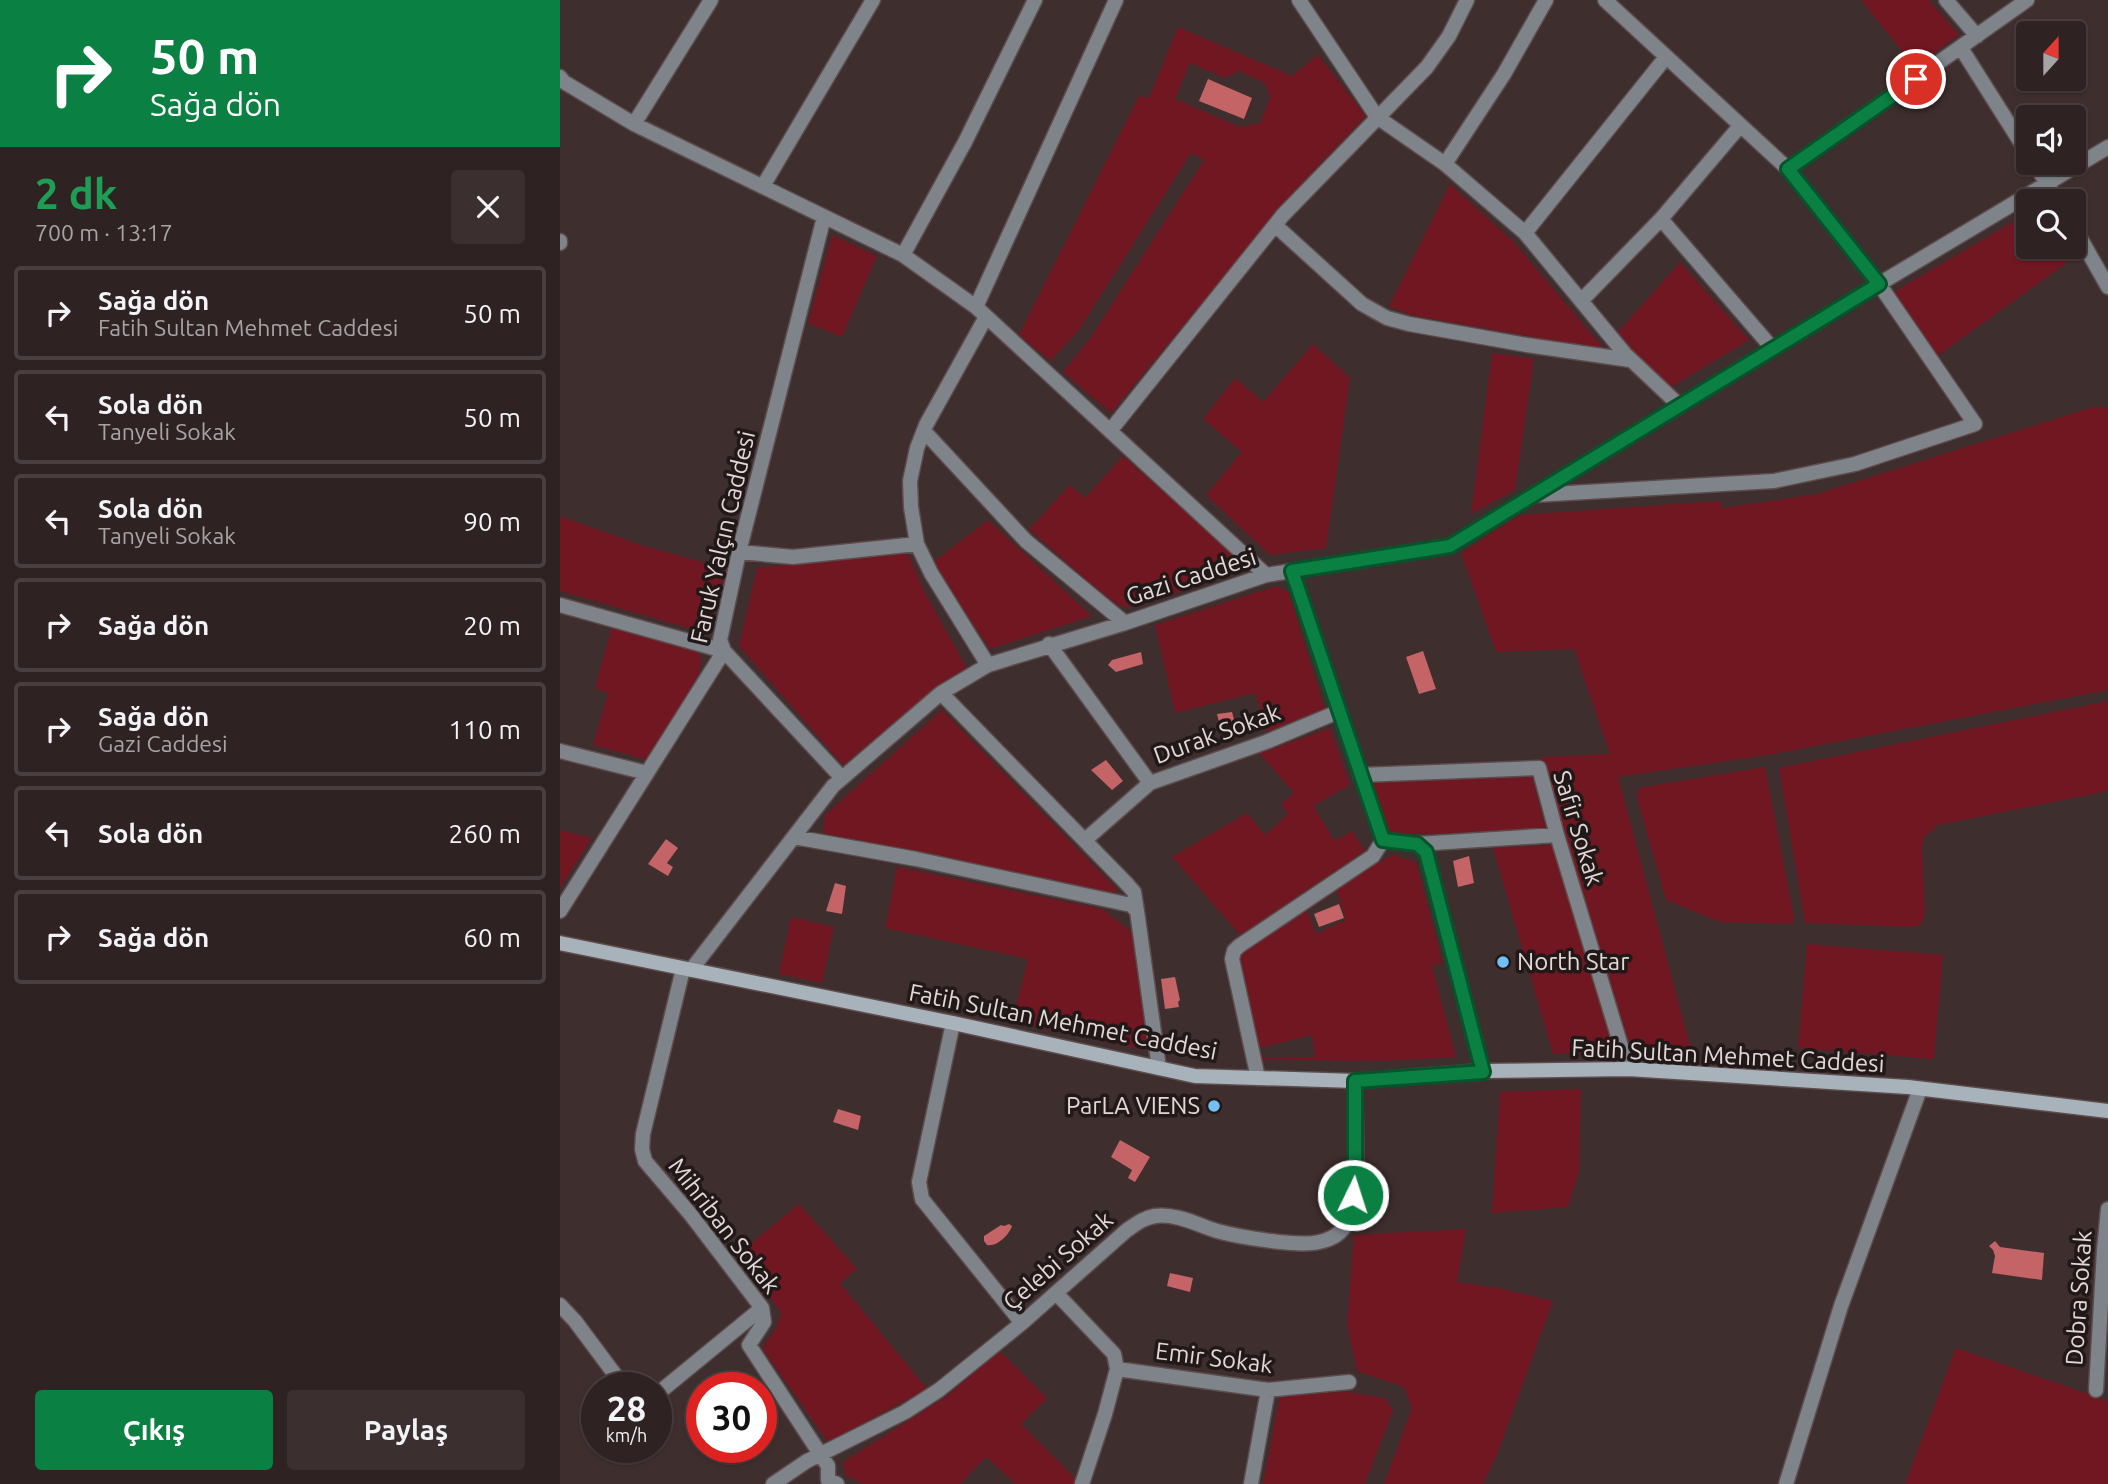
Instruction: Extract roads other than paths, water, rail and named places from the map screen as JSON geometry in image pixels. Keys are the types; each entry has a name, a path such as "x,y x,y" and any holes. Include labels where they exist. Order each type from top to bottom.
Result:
{"street":[{"path":"634,124 711,0"},
{"path":"763,186 873,0"},
{"path":"904,255 965,142 1035,0"},
{"path":"988,665 931,573 917,544 910,481 917,448 924,431 981,312 1116,0"},
{"path":"1299,0 1377,117 1445,164 1525,233 1630,360 1680,406"},
{"path":"1110,431 1275,225 1335,159 1427,67 1449,36 1467,0"},
{"path":"1445,164 1504,74 1546,0"},
{"path":"1946,0 1977,36"},
{"path":"1788,169 2027,0"},
{"path":"1534,495 1774,481 1855,464 1975,424 1879,284 1788,169 1666,57 1616,3"},
{"path":"1961,48 2016,135"},
{"path":"1525,233 1666,57"},
{"path":"560,77 634,124 904,255 981,312 1266,575"},
{"path":"1581,301 1661,219 1740,126"},
{"name":"Gazi Caddesi","path":"687,970 833,786 941,692 988,665 1266,575 1450,546 2108,146"},
{"path":"2042,175 2050,189"},
{"name":"Faruk Yalçın Caddesi","path":"560,911 724,651 720,639 739,552 824,217"},
{"path":"1661,219 1773,349"},
{"path":"1275,225 1362,304 1387,318 1527,345 1630,360"},
{"path":"2086,249 2108,287"},
{"path":"924,431 1026,541 1125,622"},
{"path":"739,552 793,556 917,544"},
{"path":"1292,571 1383,840"},
{"path":"560,605 724,651 842,778"},
{"path":"1049,645 1150,783"},
{"path":"941,692 1134,892 1159,1068"},
{"name":"Durak Sokak","path":"1085,839 1150,783 1266,742 1340,711"},
{"path":"560,751 647,773"},
{"name":"Safir Sokak","path":"1360,775 1539,768 1628,1069"},
{"path":"1383,840 1417,844 1558,835"},
{"path":"794,837 916,859 1131,905 1137,911"},
{"path":"1258,1078 1232,959 1234,951 1373,856 1383,840"},
{"path":"1417,844 1426,852 1483,1072"},
{"name":"Fatih Sultan Mehmet Caddesi","path":"560,943 953,1023 1195,1076 1355,1081 1483,1072 1628,1069 1920,1089 2108,1111"},
{"name":"Mihriban Sokak","path":"687,970 643,1134 642,1149 645,1161 691,1215 762,1308 764,1322 748,1345 821,1454 828,1466 828,1480 837,1484"},
{"path":"953,1023 919,1182 922,1199 1022,1323"},
{"name":"Çelebi Sokak","path":"773,1484 807,1461 905,1412 939,1390 1143,1219 1158,1215 1257,1239 1288,1242 1317,1243 1344,1230 1350,1215 1355,1174 1355,1081"},
{"path":"1786,1484 1842,1306 1920,1089"},
{"name":"Dobra Sokak","path":"2096,1390 2108,1209"},
{"path":"1056,1293 1114,1354 1117,1369 1082,1484"},
{"path":"560,1305 613,1372"},
{"path":"672,1382 762,1308"},
{"name":"Emir Sokak","path":"1117,1369 1268,1390 1349,1382"},
{"path":"1251,1484 1268,1390"}],"place":[{"name":"North Star","path":"1503,962"},
{"name":"ParLA VIENS","path":"1214,1106"}]}
